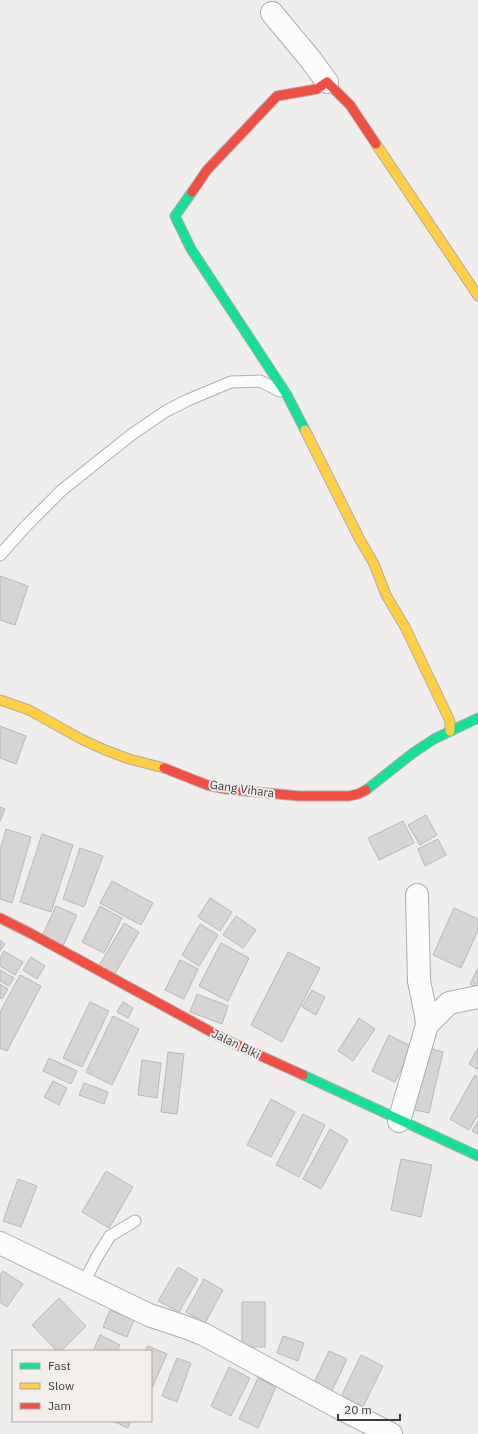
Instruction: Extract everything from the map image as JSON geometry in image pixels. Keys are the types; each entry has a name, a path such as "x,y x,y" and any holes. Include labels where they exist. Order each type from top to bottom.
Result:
{"street":[{"path":"272,13 311,60 327,82 350,104 478,296"},
{"path":"327,82 317,89 277,96 207,170 175,216 191,249 287,395 359,538 374,564 386,595 405,627 450,721 450,731"},
{"name":"Gang Vihara","path":"0,700 30,710 81,739 106,750 160,767 208,785 226,789 299,796 349,796 358,794 369,788 413,753 434,739 478,718"},
{"path":"399,1121 426,1025 426,1015 419,981 417,895"},
{"name":"Jalan Blki","path":"0,918 226,1040 399,1121 478,1156"},
{"path":"426,1025 449,1004 478,997"},
{"path":"0,1243 149,1315 203,1334 338,1408 391,1434"}],"lane":[{"path":"0,555 57,494 131,435 166,411 231,382 260,381 287,395"},
{"path":"83,1284 110,1236 135,1221"}],"building":[{"path":"0,576 28,586 15,625 0,620"},
{"path":"0,726 26,736 16,764 0,758"},
{"path":"0,807 5,809 0,821"},
{"path":"426,815 437,835 420,845 408,825"},
{"path":"403,821 414,843 379,860 368,838"},
{"path":"6,829 31,837 12,903 0,899 0,850"},
{"path":"42,834 73,845 51,912 20,902"},
{"path":"438,839 446,855 425,866 418,849"},
{"path":"80,848 103,856 84,907 63,899"},
{"path":"112,881 153,903 141,925 100,903"},
{"path":"210,898 232,912 220,931 198,917"},
{"path":"56,906 77,915 63,946 42,936"},
{"path":"100,906 122,918 104,953 82,942"},
{"path":"454,908 478,919 478,930 461,968 433,955"},
{"path":"236,916 256,930 243,948 223,935"},
{"path":"124,923 139,932 114,975 99,966"},
{"path":"200,924 218,935 199,966 182,955"},
{"path":"0,940 5,944 0,951"},
{"path":"221,943 249,958 228,1001 199,986"},
{"path":"4,951 23,962 15,975 0,966 0,958"},
{"path":"288,952 320,968 282,1042 251,1025"},
{"path":"31,957 45,966 37,979 23,970"},
{"path":"180,960 198,969 184,999 165,990"},
{"path":"478,968 478,988 470,984"},
{"path":"0,970 14,978 9,986 0,981"},
{"path":"20,975 41,986 7,1051 0,1048 0,1012"},
{"path":"0,984 8,989 2,999 0,998"},
{"path":"312,990 325,997 316,1015 302,1007"},
{"path":"197,994 228,1006 222,1024 190,1012"},
{"path":"90,1002 109,1011 82,1067 63,1058"},
{"path":"123,1002 133,1008 128,1018 117,1012"},
{"path":"113,1016 139,1029 112,1085 86,1072"},
{"path":"359,1018 375,1029 353,1061 338,1051"},
{"path":"389,1035 412,1047 395,1082 372,1071"},
{"path":"421,1046 443,1052 429,1113 406,1108"},
{"path":"478,1048 478,1070 469,1064"},
{"path":"168,1052 184,1054 177,1114 161,1112"},
{"path":"49,1058 77,1071 71,1084 43,1071"},
{"path":"142,1060 161,1063 157,1098 138,1095"},
{"path":"475,1075 478,1077 478,1115 469,1130 450,1119"},
{"path":"53,1081 67,1088 59,1105 44,1097"},
{"path":"84,1083 108,1092 104,1104 79,1095"},
{"path":"271,1099 295,1112 271,1157 247,1145"},
{"path":"303,1114 325,1125 299,1177 276,1165"},
{"path":"478,1121 478,1134 472,1131"},
{"path":"330,1129 348,1140 321,1189 303,1179"},
{"path":"401,1159 432,1165 421,1217 391,1210"},
{"path":"106,1171 133,1187 109,1228 82,1212"},
{"path":"18,1179 37,1186 21,1227 3,1221"},
{"path":"178,1267 198,1279 179,1312 158,1301"},
{"path":"3,1271 23,1284 7,1307 0,1302 0,1275"},
{"path":"204,1279 223,1290 205,1323 186,1312"},
{"path":"59,1298 86,1326 62,1350 56,1350 32,1325"},
{"path":"242,1302 265,1302 265,1347 242,1347"},
{"path":"110,1310 134,1320 127,1337 103,1327"},
{"path":"100,1335 120,1345 118,1350 93,1350"},
{"path":"283,1336 304,1343 298,1361 277,1353"},
{"path":"148,1346 167,1354 152,1388 152,1350 146,1350"},
{"path":"329,1351 347,1359 329,1397 311,1389"},
{"path":"361,1355 383,1366 360,1413 338,1403"},
{"path":"177,1358 191,1363 177,1402 162,1396"},
{"path":"229,1367 250,1378 231,1416 211,1406"},
{"path":"258,1378 276,1387 258,1428 239,1419"},
{"path":"115,1422 131,1422 128,1428"}],"traffic: fast":[{"path":"192,192 175,216 191,249 287,395 305,430"},
{"path":"366,790 413,753 434,739 478,718"},
{"path":"303,1075 478,1156"}],"traffic: slow":[{"path":"376,144 478,296"},
{"path":"305,430 359,538 374,564 386,595 405,627 450,721 450,731"},
{"path":"0,700 29,710 81,739 105,750 129,759 164,768"}],"traffic: jam":[{"path":"192,192 207,170 277,96 317,89 327,82 350,105 376,144"},
{"path":"164,768 207,785 226,789 299,796 349,796 366,790"},
{"path":"0,918 226,1040 303,1075"}]}
